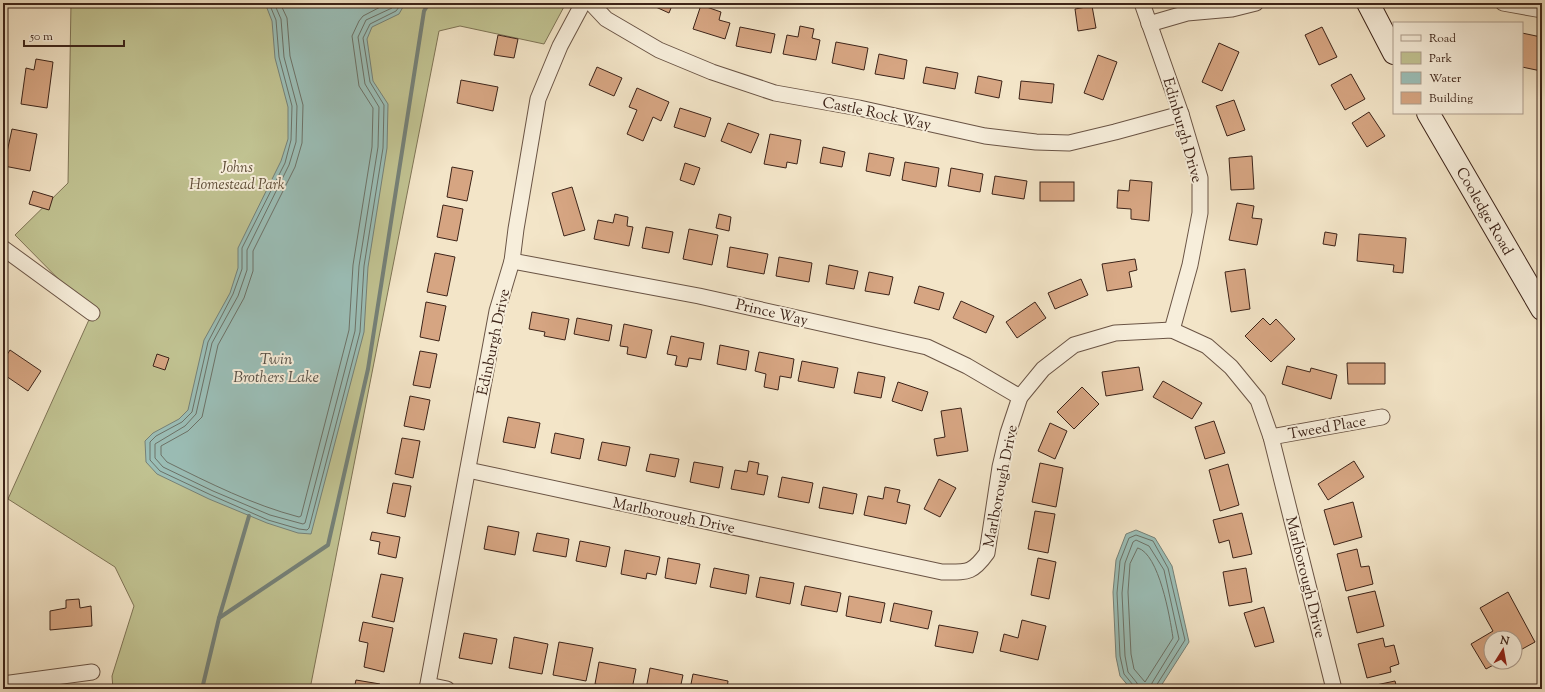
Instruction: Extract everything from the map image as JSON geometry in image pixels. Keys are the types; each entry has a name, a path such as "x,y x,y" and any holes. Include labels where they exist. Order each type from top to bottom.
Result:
{"street":[{"name":"Edinburgh Drive","path":"427,687 497,311 512,261 538,99 560,46 583,3"},
{"name":"Castle Rock Way","path":"591,3 606,19 659,50 712,72 775,93 858,108 985,136 1036,142 1069,143 1181,114"},
{"name":"Edinburgh Drive","path":"1142,3 1181,114 1200,178 1200,213 1190,265 1172,330"},
{"path":"1149,24 1187,12 1204,3"},
{"path":"1187,12 1232,9 1256,3"},
{"path":"1368,3 1393,51"},
{"path":"1503,3 1542,10"},
{"name":"Cooledge Road","path":"1429,114 1542,309"},
{"path":"3,248 92,313"},
{"name":"Prince Way","path":"512,261 699,296 927,347 967,366 1020,396"},
{"name":"Marlborough Drive","path":"468,470 935,571 967,572 979,565 987,553 1000,467 1008,433 1020,396 1043,369 1074,345 1115,333 1172,330 1207,346 1231,366 1258,400 1271,437 1334,689"},
{"name":"Tweed Place","path":"1271,437 1382,417"},
{"path":"3,684 92,672"},
{"path":"427,687 447,689"}],"green space":[{"name":"Johns Homestead Park","path":"71,3 566,3 544,44 460,26 439,31 310,689 113,689 112,676 134,606 115,567 8,499 92,313 15,235 68,183"}],"water":[{"name":"Twin Brothers Lake","path":"265,3 409,3 403,7 399,14 372,27 367,39 373,81 388,104 387,148 368,267 364,332 311,534 298,533 267,523 209,499 157,474 146,462 145,441 153,433 179,419 188,410 204,340 230,293 238,268 238,248 281,161 288,139 288,107 275,58 272,21"},
{"path":"1136,530 1155,538 1172,566 1189,642 1159,689 1130,688 1120,676 1116,657 1113,592 1116,560 1126,534"}],"building":[{"path":"647,3 673,3 669,13"},
{"path":"701,5 721,12 719,20 730,23 725,39 693,29"},
{"path":"1092,6 1096,28 1078,31 1075,9"},
{"path":"800,26 814,29 812,38 820,40 816,60 783,54 787,35 798,37"},
{"path":"740,27 775,34 771,53 736,46"},
{"path":"1322,27 1337,57 1319,65 1305,35"},
{"path":"1523,33 1541,37 1541,71 1523,67"},
{"path":"498,35 518,39 514,58 494,55"},
{"path":"836,42 868,48 864,70 832,63"},
{"path":"1219,43 1239,52 1222,91 1202,82"},
{"path":"879,54 907,60 904,79 875,74"},
{"path":"1098,55 1117,62 1103,100 1084,93"},
{"path":"36,59 53,62 47,108 21,104 26,68 34,70"},
{"path":"597,67 622,78 614,96 589,85"},
{"path":"926,67 958,73 955,89 923,83"},
{"path":"1351,74 1365,99 1345,110 1331,85"},
{"path":"978,76 1002,81 999,98 975,93"},
{"path":"461,80 498,87 493,111 457,103"},
{"path":"1021,81 1054,84 1052,103 1019,99"},
{"path":"637,88 669,102 661,121 653,117 643,141 627,134 637,110 629,107"},
{"path":"1234,100 1245,130 1227,136 1216,106"},
{"path":"680,108 711,118 705,137 674,127"},
{"path":"1369,112 1385,136 1367,147 1352,123"},
{"path":"728,123 759,134 751,153 721,141"},
{"path":"12,129 37,134 30,171 4,166"},
{"path":"770,134 801,140 797,164 787,162 786,168 764,164"},
{"path":"823,147 845,152 842,167 820,163"},
{"path":"869,153 894,158 890,176 866,171"},
{"path":"1252,156 1254,189 1231,190 1229,158"},
{"path":"905,162 939,168 936,187 902,180"},
{"path":"685,163 700,168 694,185 680,180"},
{"path":"452,167 473,171 467,201 447,197"},
{"path":"951,168 983,174 980,192 948,186"},
{"path":"995,176 1027,181 1024,199 992,194"},
{"path":"1130,180 1152,182 1149,221 1131,219 1131,209 1117,208 1118,190 1129,191"},
{"path":"1040,182 1074,182 1074,201 1040,201"},
{"path":"572,187 585,230 564,236 552,193"},
{"path":"33,191 53,197 49,210 29,204"},
{"path":"1237,203 1254,206 1252,218 1262,219 1257,245 1229,240"},
{"path":"443,205 463,209 457,241 437,237"},
{"path":"615,214 628,217 627,226 633,227 629,246 594,239 598,220 613,223"},
{"path":"719,214 731,217 729,231 716,228"},
{"path":"646,227 673,232 669,253 642,248"},
{"path":"689,229 718,235 712,265 683,259"},
{"path":"1325,232 1337,234 1335,246 1323,244"},
{"path":"1359,234 1406,238 1403,273 1393,272 1394,265 1357,261"},
{"path":"730,247 768,254 764,274 727,267"},
{"path":"435,253 455,257 447,296 427,292"},
{"path":"779,257 812,263 809,282 776,276"},
{"path":"1135,259 1137,270 1129,272 1132,287 1107,291 1102,264"},
{"path":"829,265 858,271 854,289 826,284"},
{"path":"1245,269 1250,309 1231,312 1225,272"},
{"path":"869,272 893,277 889,295 865,291"},
{"path":"1081,279 1088,295 1055,309 1048,293"},
{"path":"919,286 944,293 939,310 914,303"},
{"path":"961,301 994,316 986,333 953,318"},
{"path":"426,302 446,306 439,341 420,337"},
{"path":"1035,302 1046,318 1017,338 1006,322"},
{"path":"532,312 569,319 565,340 544,336 545,332 529,329"},
{"path":"577,318 612,325 609,341 574,334"},
{"path":"1263,318 1270,325 1276,319 1295,339 1271,362 1245,336"},
{"path":"624,324 652,330 646,358 627,354 628,347 620,346"},
{"path":"671,336 704,343 701,360 689,358 687,367 675,365 677,356 667,354"},
{"path":"720,345 749,351 746,370 717,364"},
{"path":"10,350 41,371 28,391 6,376 3,380 3,361"},
{"path":"420,351 437,354 430,388 413,385"},
{"path":"759,352 794,359 791,378 780,376 778,390 764,387 766,374 755,371"},
{"path":"157,354 169,358 165,370 153,366"},
{"path":"802,361 838,368 834,388 798,381"},
{"path":"1347,363 1385,363 1385,384 1348,384"},
{"path":"1287,366 1310,372 1311,368 1337,375 1331,399 1282,384"},
{"path":"1139,367 1143,390 1106,396 1102,372"},
{"path":"858,372 885,377 881,398 854,393"},
{"path":"1163,381 1202,403 1192,419 1153,397"},
{"path":"898,382 928,392 922,411 892,401"},
{"path":"1082,387 1099,404 1074,429 1057,412"},
{"path":"410,396 430,400 424,430 404,426"},
{"path":"961,408 968,451 937,456 934,439 945,437 941,411"},
{"path":"508,417 540,423 535,448 503,442"},
{"path":"1214,421 1225,453 1205,459 1195,427"},
{"path":"1050,423 1067,431 1055,459 1038,451"},
{"path":"555,433 584,439 580,459 551,453"},
{"path":"402,438 420,441 413,478 395,474"},
{"path":"602,442 630,447 626,466 598,460"},
{"path":"650,454 679,459 675,477 646,471"},
{"path":"749,461 759,463 757,474 768,476 764,495 731,489 735,470 747,472"},
{"path":"1354,461 1364,477 1328,500 1318,484"},
{"path":"694,462 723,467 719,488 690,482"},
{"path":"1040,463 1063,468 1056,507 1032,502"},
{"path":"1228,464 1239,505 1220,511 1209,470"},
{"path":"782,477 813,483 809,503 778,497"},
{"path":"939,479 956,488 940,517 924,509"},
{"path":"393,483 411,486 405,517 387,513"},
{"path":"823,487 857,494 853,514 819,508"},
{"path":"885,487 900,490 897,502 910,505 906,524 864,515 868,496 883,499"},
{"path":"1353,502 1362,537 1334,545 1324,510"},
{"path":"1035,511 1055,514 1048,553 1028,549"},
{"path":"1242,513 1252,554 1233,558 1229,540 1219,543 1213,520"},
{"path":"488,526 519,532 515,555 484,549"},
{"path":"372,532 400,537 396,558 378,554 380,542 370,540"},
{"path":"537,533 569,539 566,557 533,551"},
{"path":"580,541 610,547 606,567 576,561"},
{"path":"1357,549 1361,567 1369,566 1373,584 1346,591 1337,554"},
{"path":"625,550 660,557 656,575 647,573 646,579 621,574"},
{"path":"668,558 700,564 696,584 665,578"},
{"path":"1038,558 1056,562 1049,599 1031,595"},
{"path":"714,568 749,575 746,594 710,587"},
{"path":"1246,568 1252,602 1229,606 1223,572"},
{"path":"381,574 403,578 394,622 372,617"},
{"path":"760,577 794,583 790,604 756,597"},
{"path":"805,586 841,593 837,612 801,605"},
{"path":"1375,591 1384,626 1357,633 1348,597"},
{"path":"1508,592 1535,642 1523,649 1523,630 1492,630 1480,608"},
{"path":"849,596 885,603 881,623 846,616"},
{"path":"79,599 80,608 91,606 92,626 50,630 50,611 66,608 66,600"},
{"path":"894,603 932,611 928,629 890,621"},
{"path":"1264,607 1274,642 1255,647 1244,613"},
{"path":"1022,620 1046,626 1038,660 1000,651 1004,634 1018,638"},
{"path":"363,622 393,628 384,672 364,667 368,643 359,641"},
{"path":"939,625 978,632 973,653 935,646"},
{"path":"464,633 497,639 492,664 459,658"},
{"path":"514,637 548,644 542,674 509,668"},
{"path":"1483,637 1483,664 1471,644"},
{"path":"1383,638 1385,647 1394,645 1399,664 1390,667 1391,672 1367,678 1358,644"},
{"path":"559,642 593,648 586,681 553,675"},
{"path":"599,662 636,669 632,689 622,689 595,684"},
{"path":"650,668 683,675 680,689 646,689"},
{"path":"693,674 728,681 727,689 690,689"},
{"path":"356,680 380,684 380,689 354,689"},
{"path":"1395,681 1397,689 1377,689 1376,685"}],"waterway":[{"path":"219,618 328,545 368,369 424,11 429,3"},
{"path":"202,689 219,618 249,516"}]}
